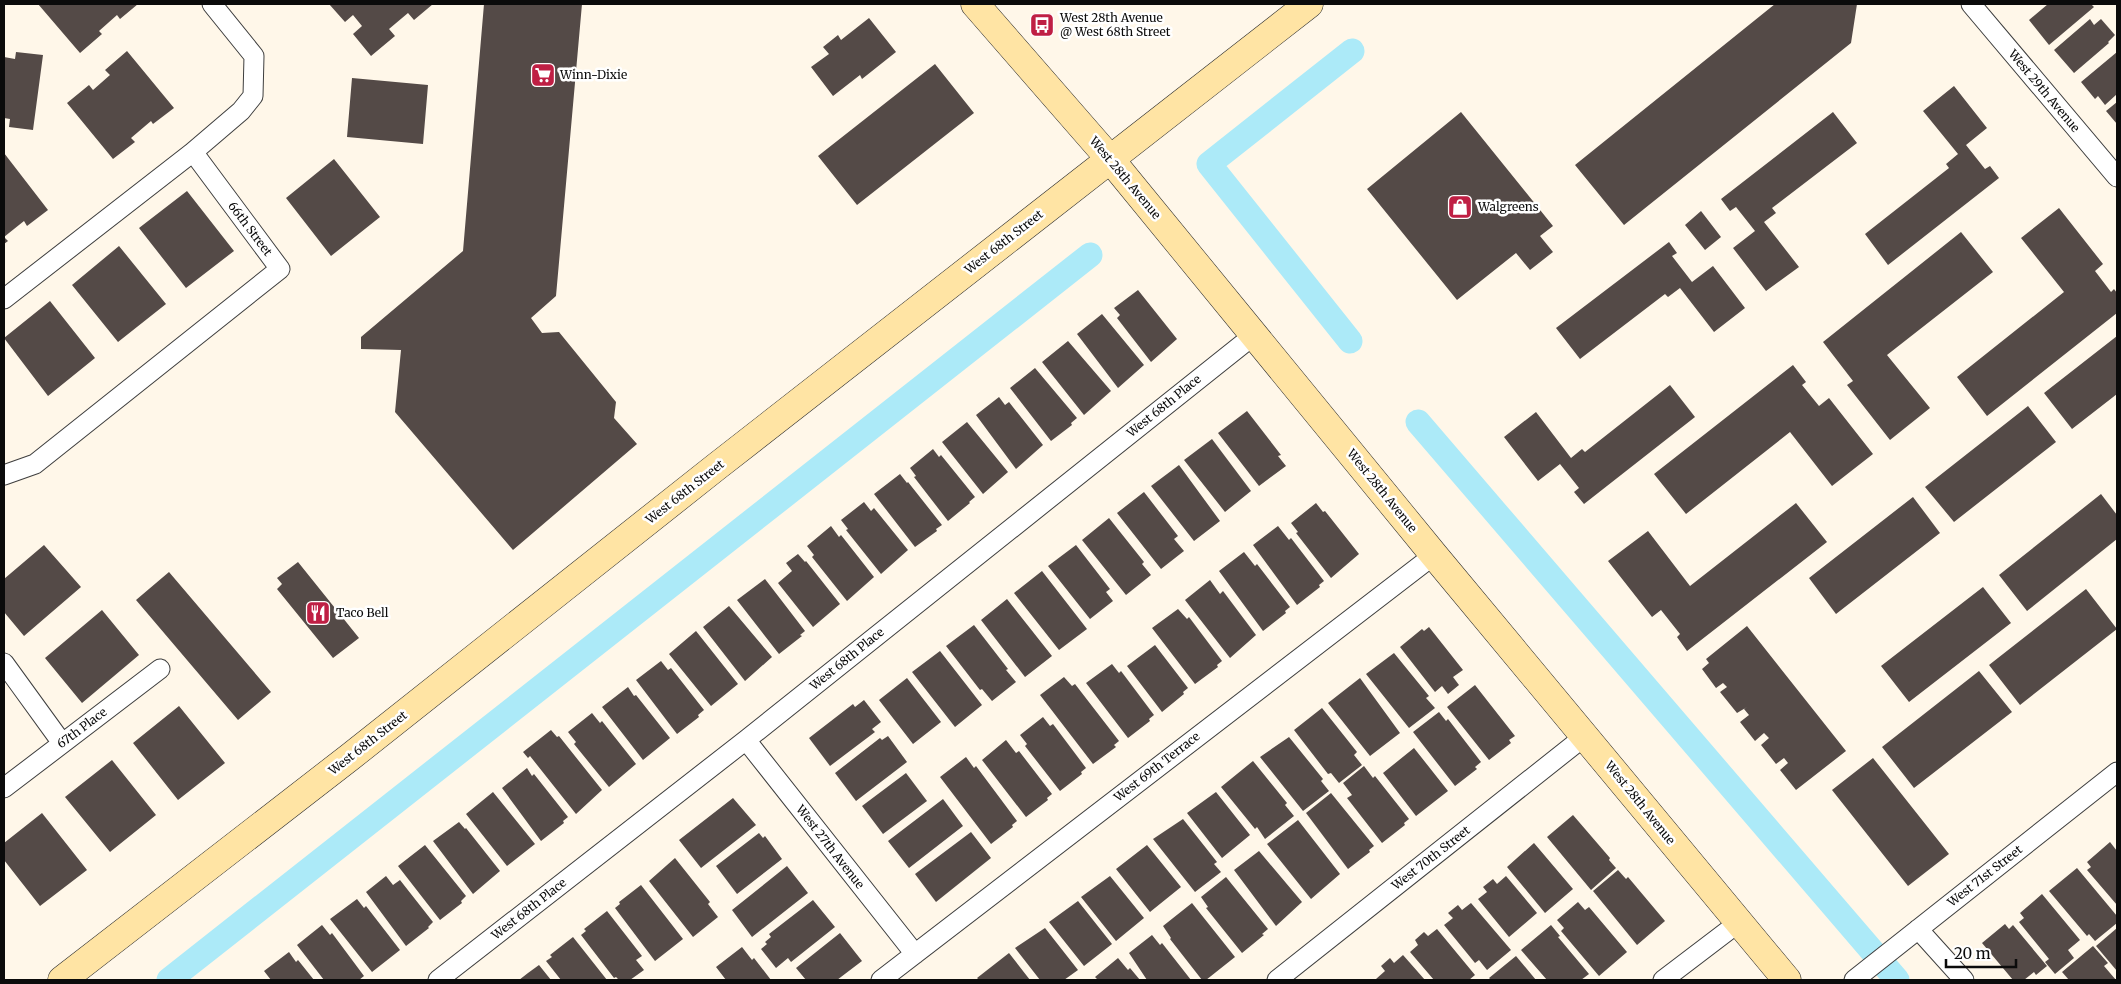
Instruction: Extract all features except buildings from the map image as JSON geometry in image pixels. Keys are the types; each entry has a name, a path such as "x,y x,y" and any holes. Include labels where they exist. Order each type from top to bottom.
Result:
{"main road":[{"name":"West 28th Avenue","path":"975,4 1110,159 1434,555 1738,923 1788,980"},
{"name":"West 68th Street","path":"62,980 358,751 1309,4"}],"street":[{"path":"4,299 194,152 240,111 253,96 254,56 212,4"},
{"name":"West 29th Avenue","path":"1971,4 2117,178"},
{"name":"66th Street","path":"4,475 35,464 280,269 194,152"},
{"name":"West 68th Place","path":"438,980 746,740 1254,335"},
{"name":"West 69th Terrace","path":"881,980 1434,555"},
{"path":"4,663 62,743"},
{"name":"67th Place","path":"4,788 160,669"},
{"name":"West 70th Street","path":"1277,980 1585,736"},
{"name":"West 27th Avenue","path":"746,740 915,954"},
{"name":"West 71st Street","path":"1854,980 2117,772"},
{"path":"1663,980 1738,923"},
{"path":"1918,929 1964,980"}],"waterway":[{"path":"1350,341 1209,164 1352,51"},
{"path":"169,980 1090,255"},
{"path":"1418,422 1897,980"}],"place":[{"name":"West 28th Avenue @ West 68th Street","path":"1042,25"},
{"name":"Winn-Dixie","path":"543,75"},
{"name":"Walgreens","path":"1460,207"},
{"name":"Taco Bell","path":"318,613"}]}
